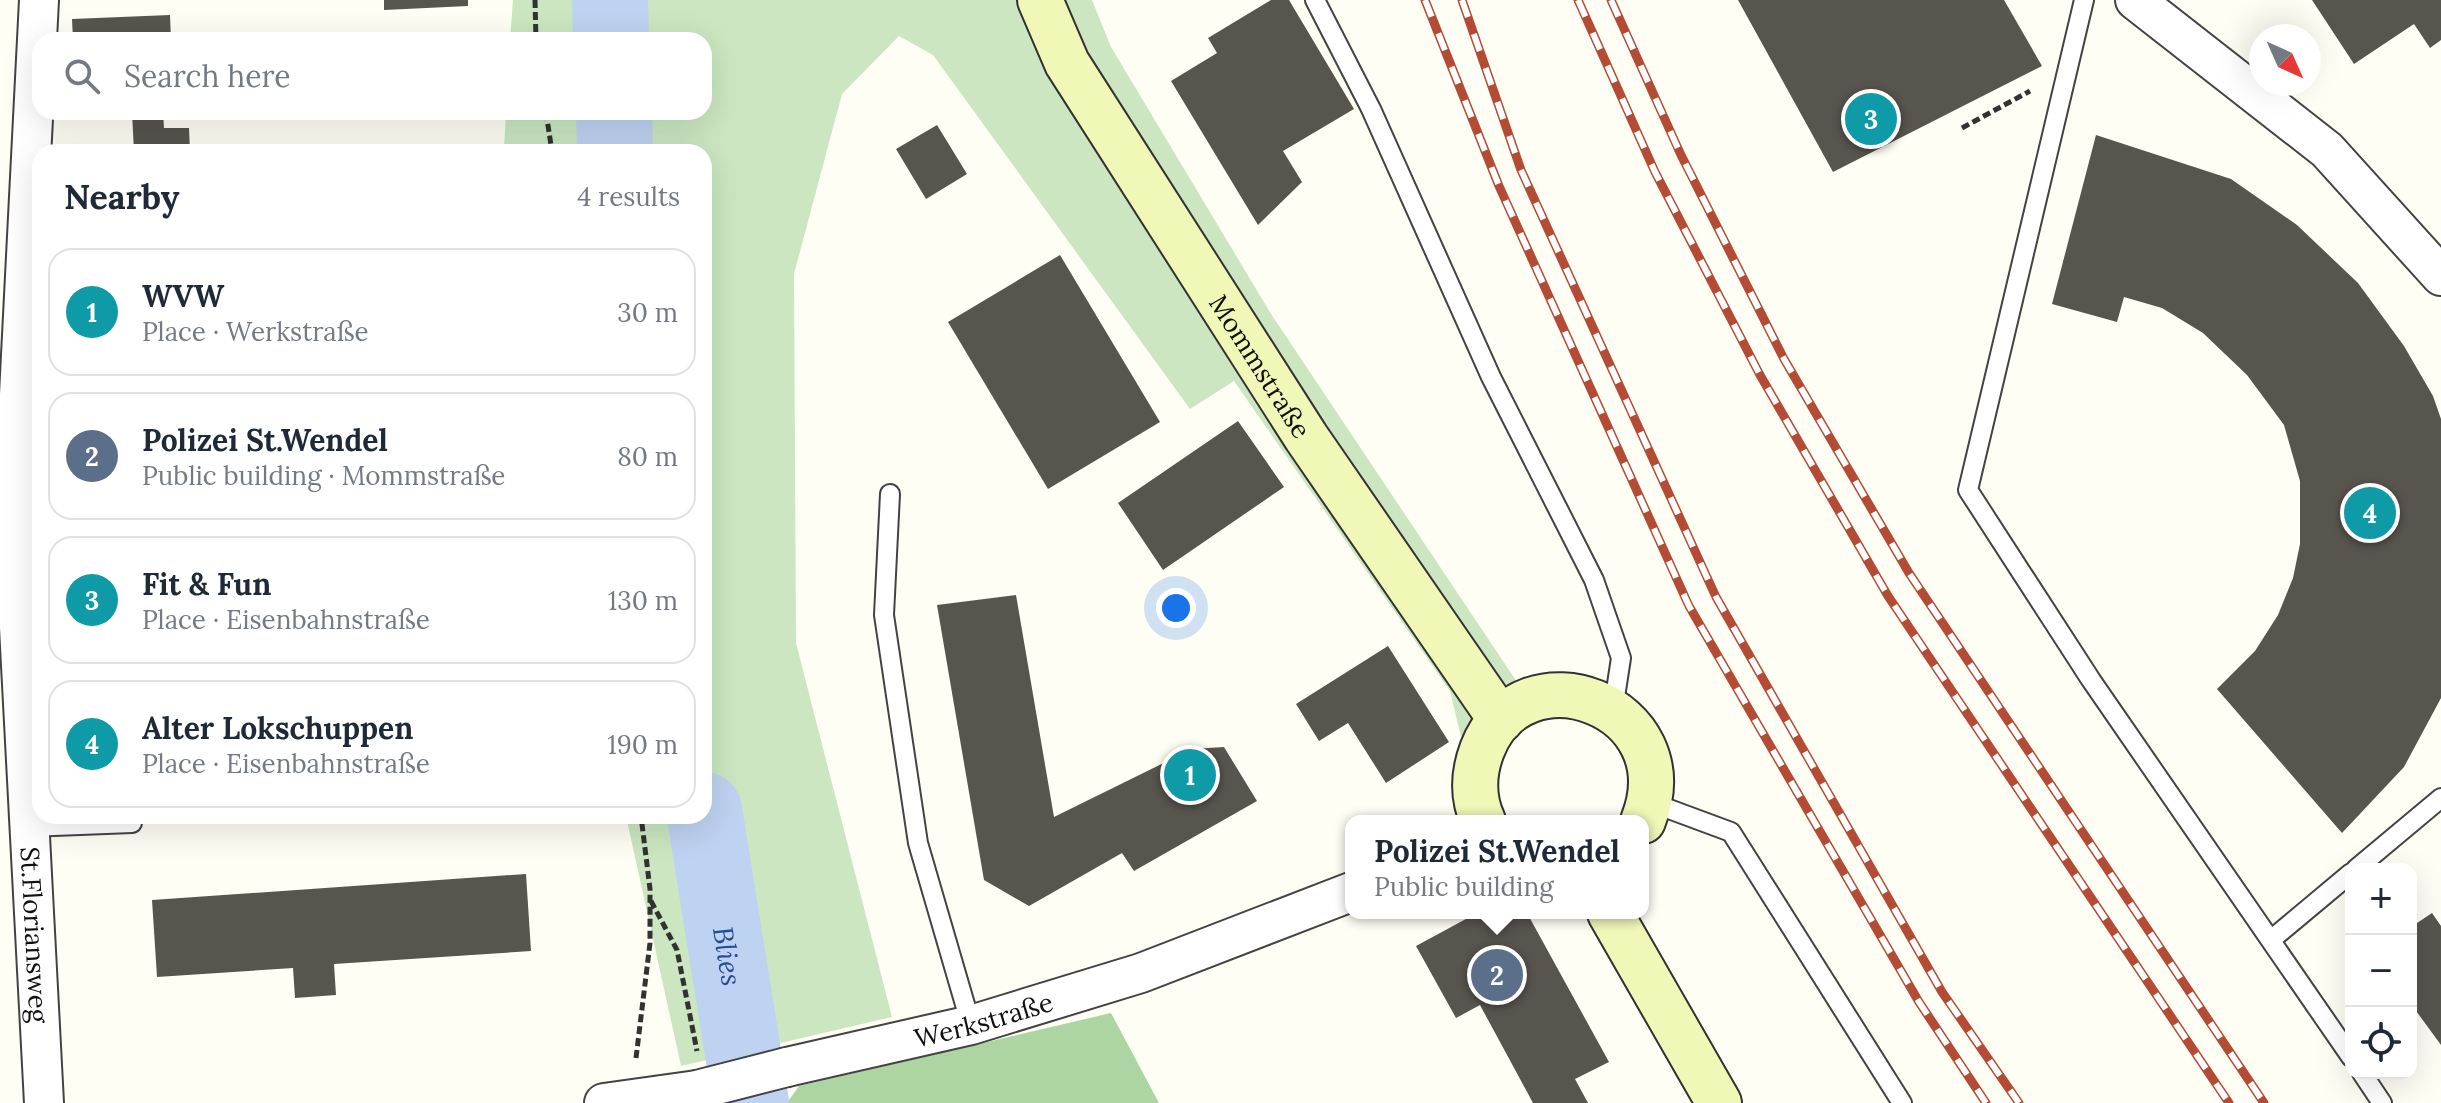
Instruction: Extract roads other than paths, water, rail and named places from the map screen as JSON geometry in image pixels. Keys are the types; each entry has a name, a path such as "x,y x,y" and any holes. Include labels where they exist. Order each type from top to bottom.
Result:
{"main road":[{"name":"Mommstraße","path":"1040,0 1067,63 1263,370 1501,720"},
{"path":"1482,815 1474,782 1486,741 1501,720 1523,705 1565,695 1583,697 1613,710 1628,723 1647,754 1651,770 1646,811"},
{"path":"1613,919 1719,1103"}],"street":[{"name":"St.Floriansweg","path":"37,32 39,0"},
{"path":"2135,0 2327,150 2441,276"},
{"name":"St.Floriansweg","path":"33,120 13,513 32,771 28,827 44,1103"},
{"name":"Werkstraße","path":"617,1102 698,1073 787,1067 971,1025 1141,973 1345,894"}],"lane":[{"path":"1315,0 1371,109 1491,377 1594,580 1621,658 1613,710"},
{"path":"2084,0 1968,490 2091,680 2345,1048"},
{"path":"890,494 884,615 918,843 971,1025"},
{"path":"2363,863 2441,798"},
{"path":"1646,811 1731,832 1902,1103"},
{"path":"28,827 106,824"},
{"path":"2272,939 2345,878"},
{"path":"2366,1079 2382,1103"}],"waterway":[{"name":"Blies","path":"610,0 611,32"},
{"name":"Blies","path":"614,120 615,144"},
{"name":"Blies","path":"706,824 751,1103"}],"railway":[{"path":"1425,0 1499,186 1689,606 1919,1002 1986,1103"},
{"path":"1462,0 1521,170 1716,597 1942,992 2019,1103"},
{"path":"1578,0 1655,172 1760,375 1888,596 2229,1103"},
{"path":"1611,0 1681,155 1784,359 1909,573 2264,1103"}],"place":[{"name":"Fit & Fun","path":"1871,119"},
{"name":"Alter Lokschuppen","path":"2370,513"},
{"name":"WVW","path":"1190,775"},
{"name":"Polizei St.Wendel","path":"1497,975"}]}
